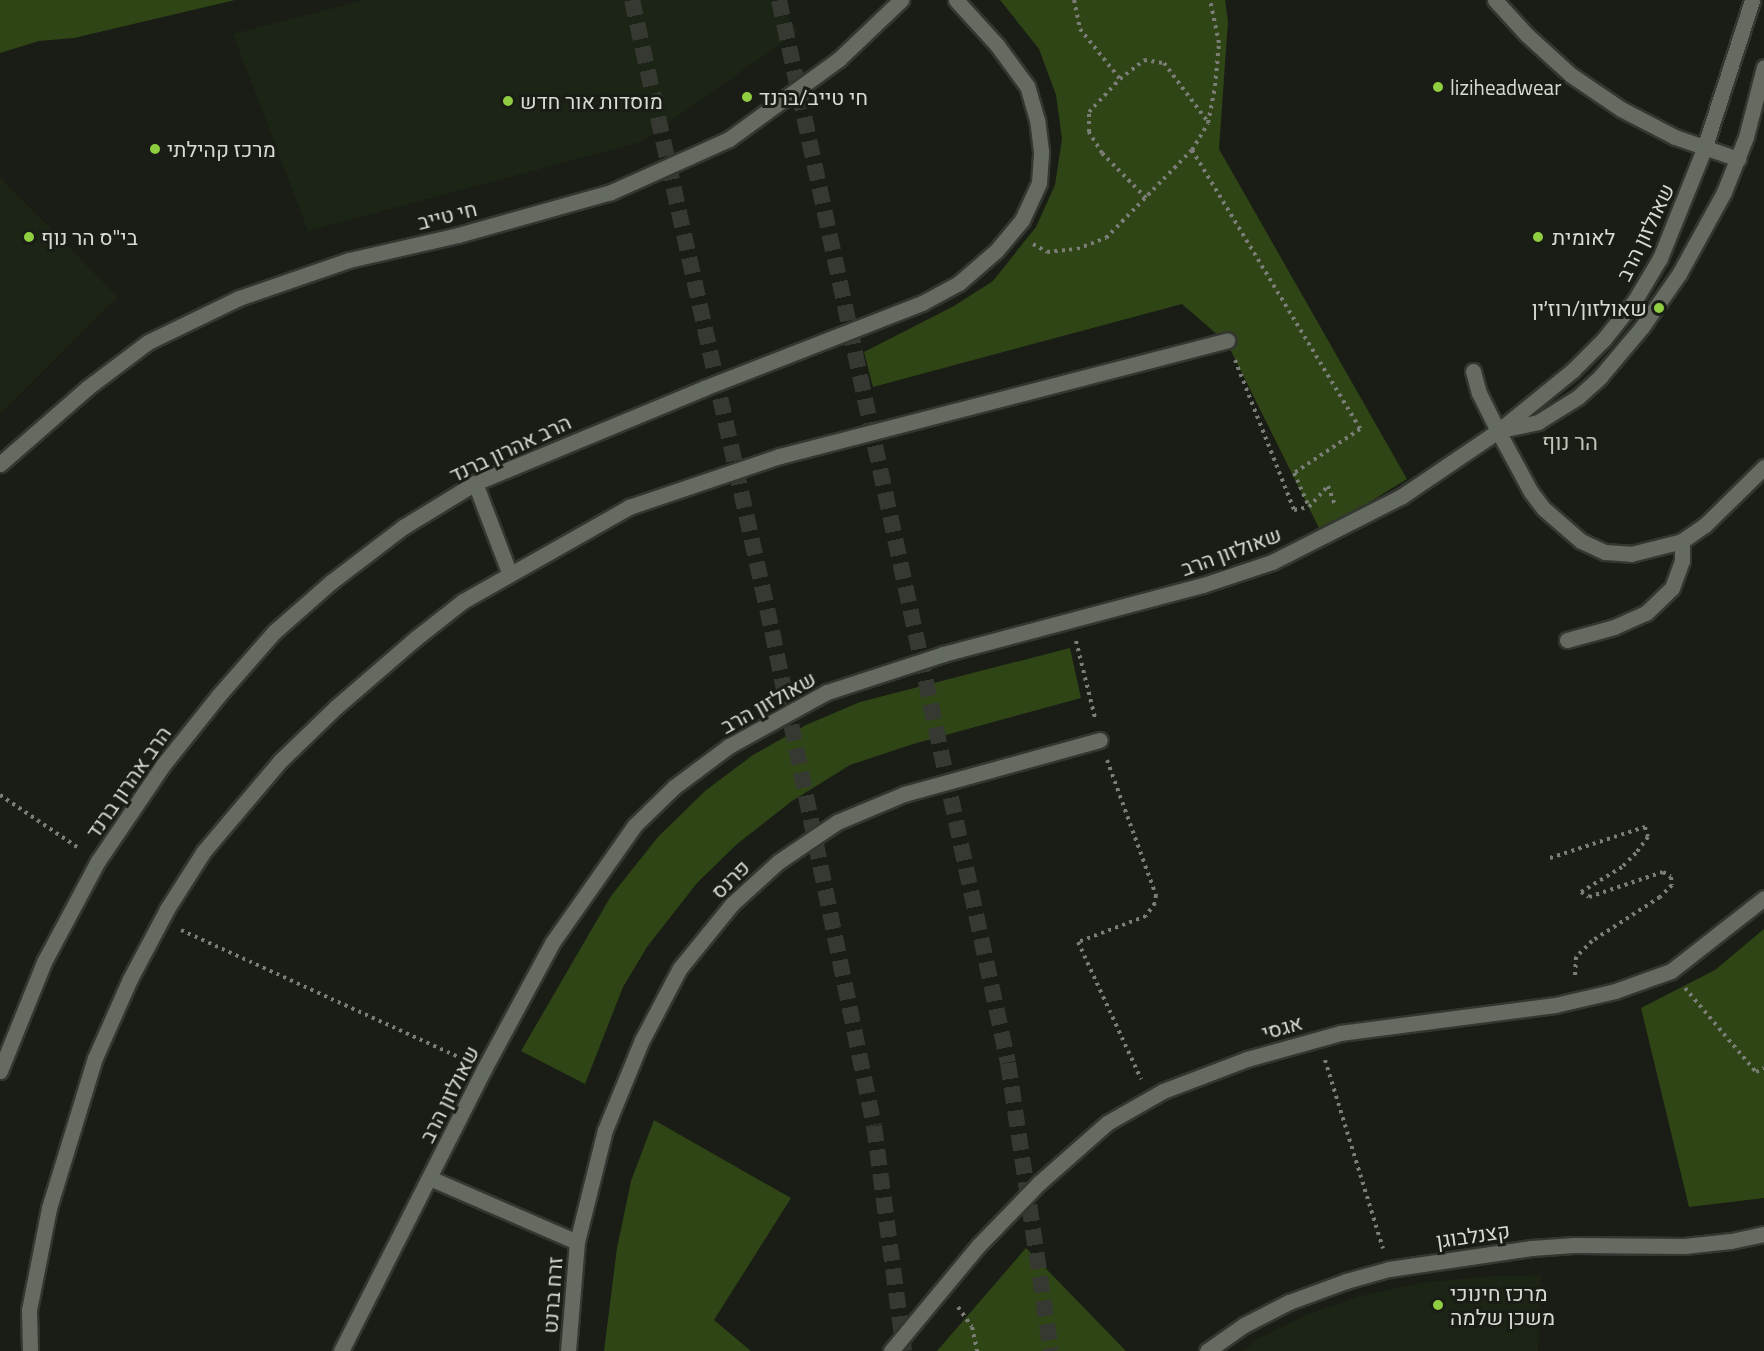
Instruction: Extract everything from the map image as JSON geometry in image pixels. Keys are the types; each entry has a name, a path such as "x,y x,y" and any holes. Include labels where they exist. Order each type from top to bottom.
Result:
{"street":[{"name":"חי טייב","path":"0,464 87,388 148,342 239,298 350,260 458,234 611,192 729,140 839,59 901,0"},
{"name":"הרב אהרון ברנד","path":"0,1071 44,962 98,861 163,765 218,696 274,632 403,527 475,483 704,388 922,303 959,284 996,251 1022,220 1039,183 1041,151 1027,86 998,45 956,0"},
{"path":"1495,0 1527,35 1571,75 1621,109 1704,149 1738,159"},
{"name":"שאולזון הרב","path":"341,1351 484,1069 558,933 635,825 674,787 729,746 827,692 943,654 1203,585 1252,568 1345,528 1402,496 1498,431 1573,370 1604,339 1635,300 1660,258 1704,149 1752,0"},
{"name":"שאולזון הרב","path":"1498,431 1538,422 1552,414 1600,377 1622,354 1684,266 1708,224 1738,159 1757,100 1764,67"},
{"path":"30,1351 29,1310 49,1208 69,1137 95,1059 130,979 161,921 204,851 280,761 336,707 416,638 463,601 509,573 629,507 690,484 885,428 1227,339"},
{"path":"1473,371 1479,393 1531,492 1544,509 1581,541 1605,552 1631,554 1682,541 1705,525 1764,467"},
{"path":"475,483 509,573"},
{"path":"1568,640 1614,627 1646,612 1672,588 1682,561 1682,541"},
{"name":"פרנס","path":"577,1242 605,1130 642,1040 680,969 732,904 777,862 837,822 904,794 1100,740"},
{"name":"אגסי","path":"891,1351 978,1246 1039,1184 1107,1123 1150,1099 1247,1059 1340,1033 1572,1001 1615,991 1671,971 1764,897"},
{"path":"430,1178 577,1242"},
{"name":"קצנלבוגן","path":"1207,1351 1244,1325 1289,1302 1346,1281 1389,1269 1531,1248 1574,1245 1684,1246 1731,1241 1764,1234"},
{"name":"זרח ברנט","path":"568,1351 577,1242"}],"path":[{"path":"1074,0 1080,29 1120,79"},
{"path":"1011,232 1047,252 1077,249 1106,238 1192,150 1208,123 1219,43 1210,0"},
{"path":"1146,198 1102,153 1089,132 1089,112 1120,79 1144,60 1164,63 1208,123"},
{"path":"1192,150 1360,429 1294,473 1309,507"},
{"path":"1227,339 1294,510 1309,507 1328,486 1345,528"},
{"path":"1071,621 1100,740 1156,895 1155,903 1146,916 1078,942 1150,1099"},
{"path":"0,795 98,861"},
{"path":"1550,858 1645,827 1648,837 1636,853 1622,867 1581,892 1589,897 1663,872 1671,877 1672,885 1660,897 1592,941 1576,957 1572,1001"},
{"path":"161,921 484,1069"},
{"path":"1671,971 1756,1072 1764,1068"},
{"path":"1319,1039 1389,1269"},
{"path":"944,1287 972,1327 977,1351"}],"shaded area":[{"path":"365,0 774,0 799,31 641,142 308,231 233,34"},
{"name":"בי\"ס הר נוף","path":"0,177 118,297 0,414"},
{"name":"מרכז חינוכי משכן שלמה","path":"1541,1275 1538,1351 1242,1351 1259,1338 1308,1314 1364,1295 1420,1283 1491,1276"}],"green space":[{"path":"0,0 235,0 74,38 39,41 0,53"},
{"path":"1000,0 1225,0 1228,21 1219,149 1407,479 1321,532 1227,343 1182,304 873,387 864,352 954,306 993,281 1036,227 1055,185 1062,139 1056,95 1039,49"},
{"path":"1070,648 1081,698 913,744 850,765 792,801 737,844 697,883 647,947 623,987 585,1084 521,1051 611,896 658,837 705,791 753,755 806,725 860,702"},
{"path":"1764,929 1764,1198 1689,1207 1641,1008 1715,970"},
{"path":"654,1120 791,1198 714,1320 751,1351 604,1351 617,1248 631,1181"},
{"path":"1026,1248 1126,1351 937,1351"}],"tunnel":[{"path":"632,0 772,631 874,1126 904,1351"},
{"path":"779,0 1008,1063 1051,1351"}],"place":[{"name":"liziheadwear","path":"1438,87"},
{"name":"חי טייב/ברנד","path":"747,97"},
{"name":"מוסדות אור חדש","path":"508,101"},
{"name":"מרכז קהילתי","path":"155,149"},
{"name":"בי\"ס הר נוף","path":"29,237"},
{"name":"לאומית","path":"1538,237"},
{"name":"שאולזון/רוז׳ין","path":"1659,308"},
{"name":"מרכז חינוכי משכן שלמה","path":"1438,1305"}],"district":[{"name":"הר נוף","path":"1570,443"}]}
